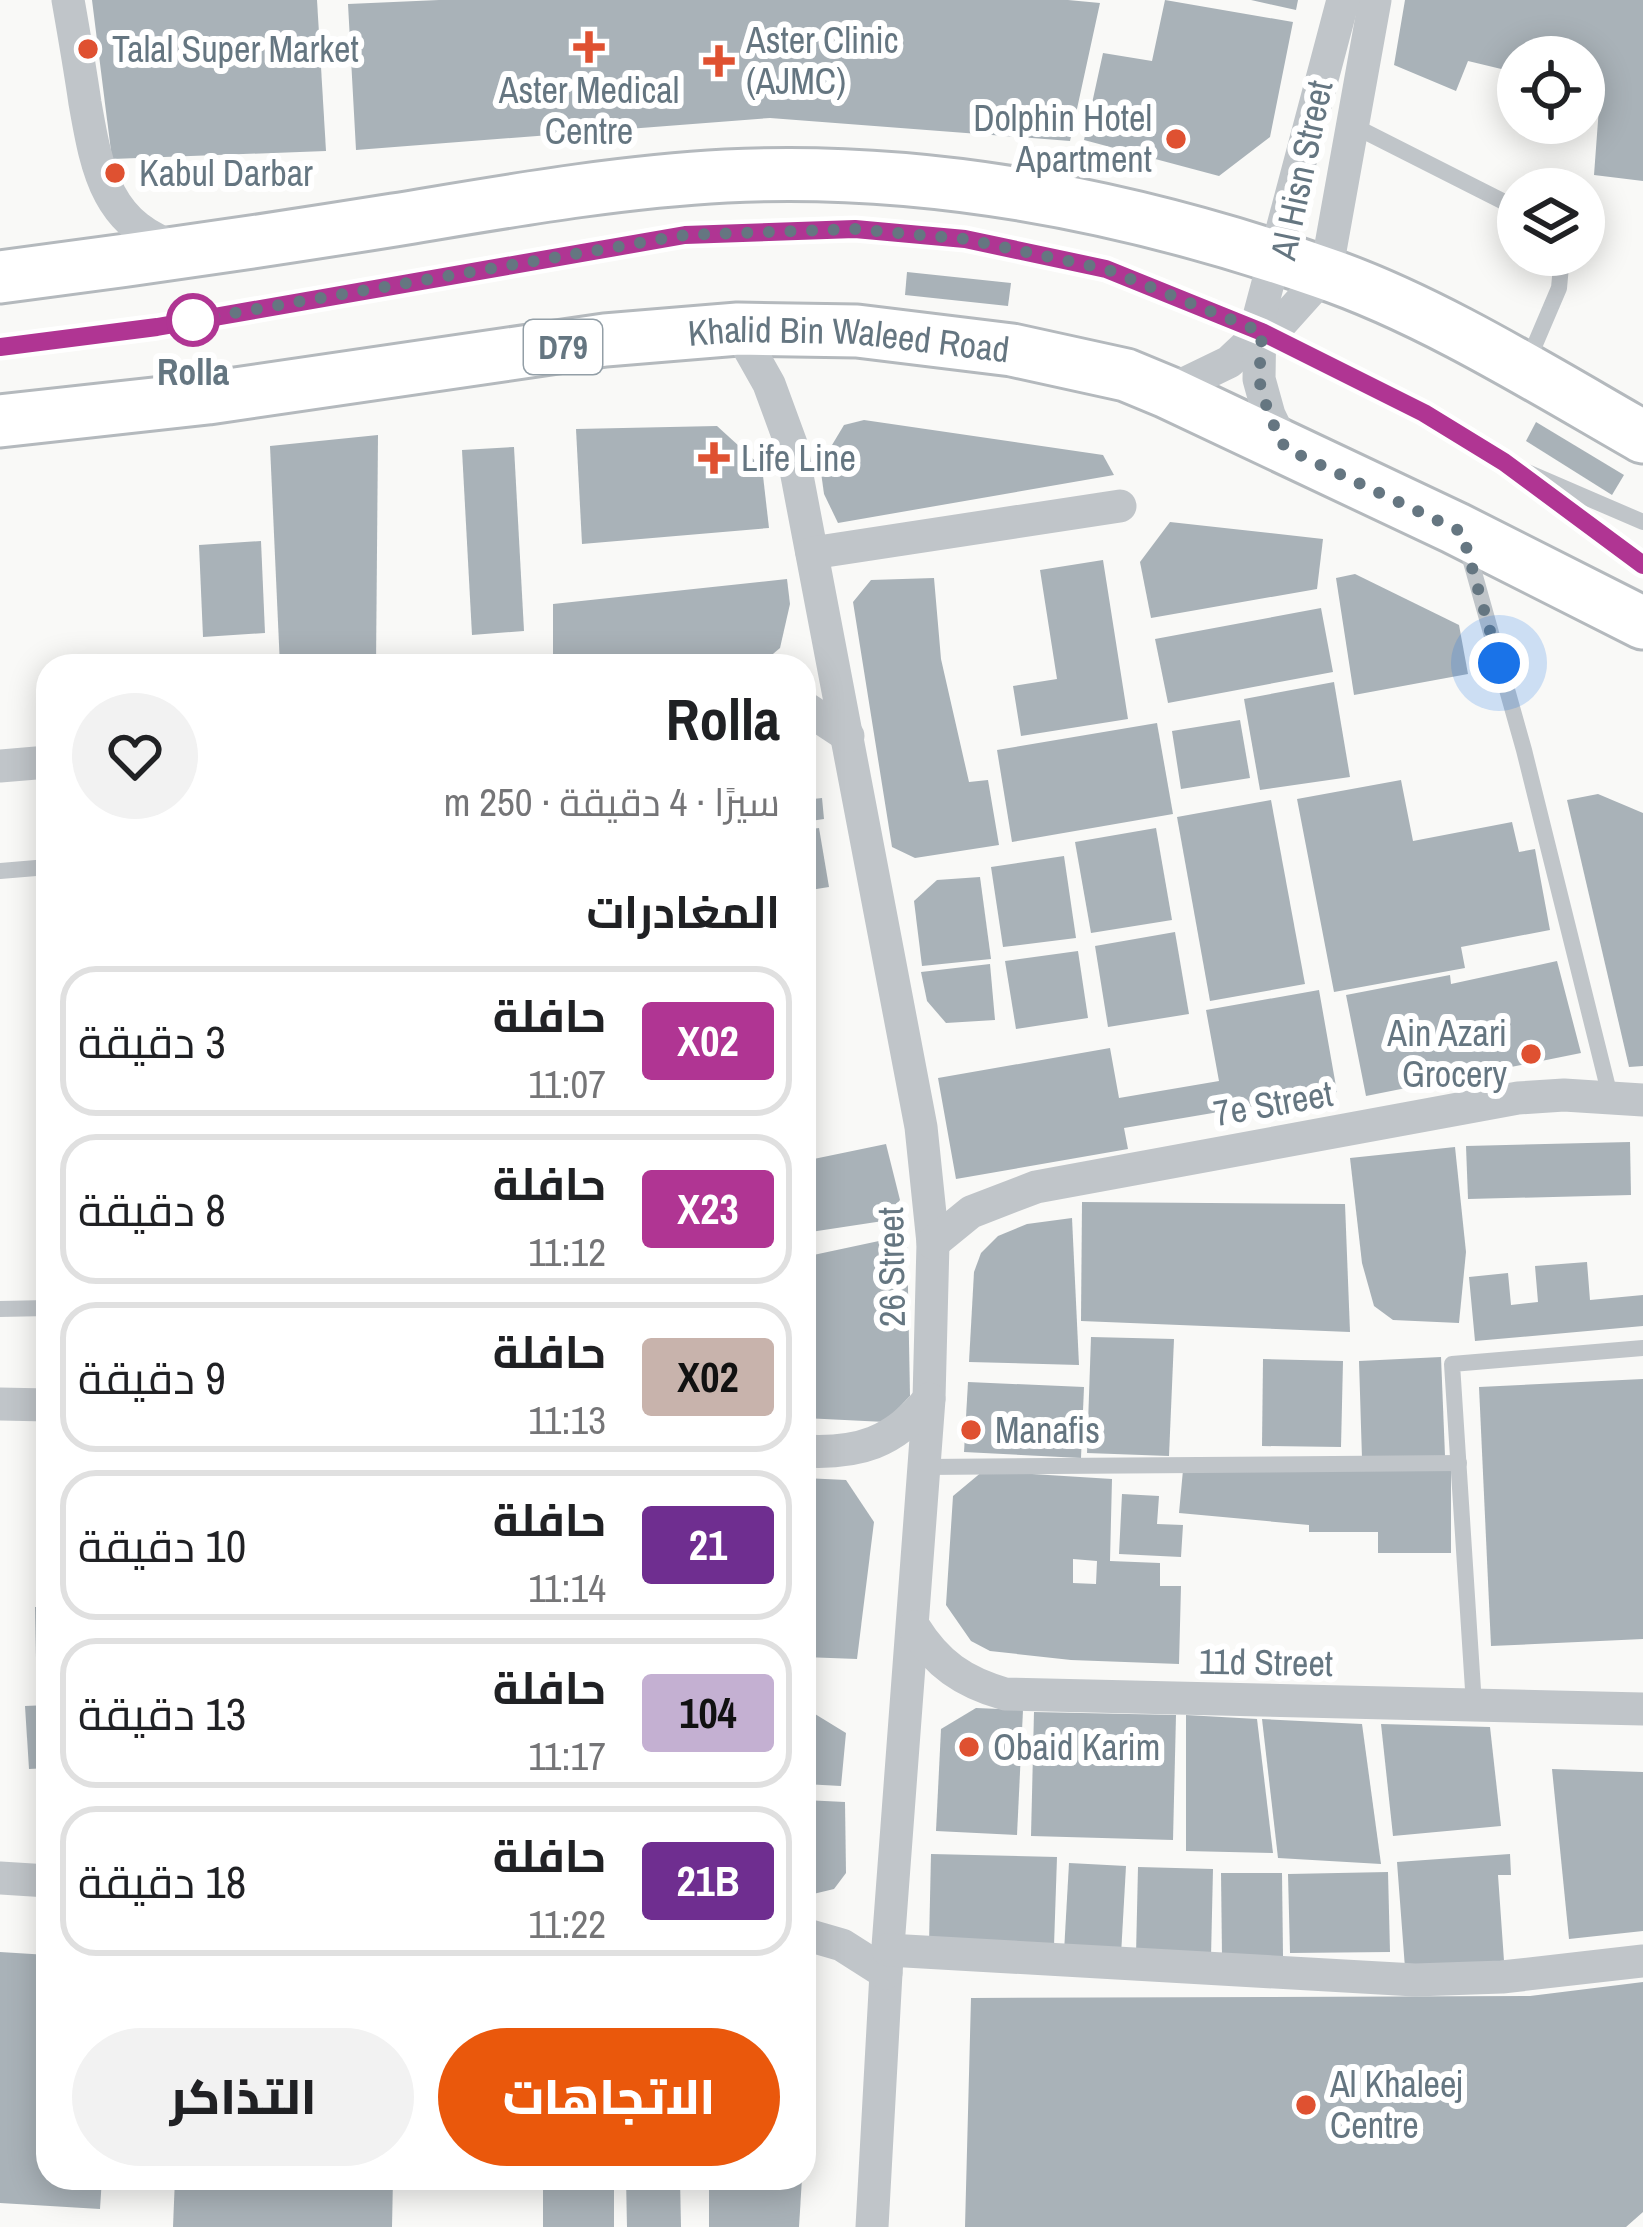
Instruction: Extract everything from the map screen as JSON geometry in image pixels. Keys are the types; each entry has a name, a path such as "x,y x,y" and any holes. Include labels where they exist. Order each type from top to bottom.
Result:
{"main road":[{"path":"0,277 190,253 591,188 728,176 877,178 1028,194 1186,230 1326,273 1524,369 1643,437"},
{"name":"Khalid Bin Waleed Road","path":"0,421 208,398 605,340 738,328 856,332 1012,350 1126,374 1643,623"}],"street":[{"path":"68,0 95,161 112,200 145,235 190,253"},
{"name":"Al Hisn Street","path":"1285,448 1259,380 1261,313 1343,0"},
{"name":"Al Hisn Street","path":"1167,392 1229,362 1262,332 1282,322 1326,273 1375,0"},
{"name":"26 Street","path":"738,328 781,414 812,554 920,1127 933,1243 929,1399 872,2227"},
{"path":"812,554 1120,506"},
{"path":"816,715 848,736"},
{"path":"0,766 36,763"},
{"name":"7e Street","path":"933,1243 970,1212 1036,1187 1495,1102 1564,1095 1626,1098"},
{"path":"816,1451 860,1450 883,1441 916,1416 929,1399"},
{"path":"0,1404 36,1405"},
{"name":"11d Street","path":"914,1628 929,1652 951,1671 976,1686 1005,1694 1643,1709"},
{"path":"0,1878 36,1880"},
{"path":"816,1937 887,1962 1415,1980 1502,1977 1643,1961"}],"lane":[{"path":"1352,124 1497,198"},
{"path":"0,347 157,327 685,235 855,229 965,239 1106,269 1262,332 1424,413 1504,462 1643,566"},
{"path":"1524,369 1559,276"},
{"path":"1504,462 1643,522"},
{"path":"1462,532 1626,1098"},
{"path":"0,871 36,868"},
{"path":"0,1309 36,1308"},
{"path":"1474,1706 1452,1364 1643,1348"},
{"path":"924,1467 1459,1463"}],"building":[{"path":"92,0 317,0 326,151 112,159"},
{"name":"Aster Clinic (AJMC)","path":"439,0 1100,3 1070,141 770,118 356,150 348,4"},
{"path":"1165,0 1293,22 1270,137 1219,176 1084,140 1103,53 1152,61"},
{"path":"1251,0 1298,0 1296,10"},
{"path":"1405,0 1643,0 1643,181 1605,176 1605,168 1595,168 1596,144 1605,144 1605,36 1497,36 1497,68 1468,61 1456,91 1394,65"},
{"path":"907,272 1011,283 1008,306 905,295"},
{"path":"864,420 1103,455 1114,475 838,523 824,494 820,465 844,425"},
{"path":"1536,422 1624,475 1612,495 1526,441"},
{"path":"717,426 762,467 769,528 582,544 576,429"},
{"path":"378,435 376,654 279,654 270,446"},
{"path":"514,447 524,631 472,635 462,450"},
{"path":"1170,522 1323,539 1317,589 1151,618 1140,562"},
{"path":"261,541 265,633 203,637 199,545"},
{"path":"1103,560 1128,719 1021,736 1013,686 1057,679 1040,570"},
{"path":"1355,574 1459,625 1468,674 1354,695 1336,578"},
{"path":"934,578 941,659 969,782 988,780 999,845 915,858 892,847 853,602 871,580"},
{"path":"787,579 790,604 780,648 773,654 553,654 553,604"},
{"path":"1321,608 1333,672 1168,703 1155,639"},
{"path":"1334,682 1350,777 1260,790 1244,699"},
{"path":"1240,720 1250,778 1181,789 1172,731"},
{"path":"1157,723 1173,814 1012,842 997,750"},
{"path":"1401,780 1413,841 1512,822 1519,852 1535,849 1550,930 1461,947 1465,968 1334,992 1297,799"},
{"path":"1598,794 1643,813 1643,1066 1629,1067 1567,800"},
{"path":"822,798 824,819 816,820 816,799"},
{"path":"1271,800 1305,984 1210,1001 1177,817"},
{"path":"816,828 829,887 816,889"},
{"path":"1156,828 1172,920 1091,933 1075,842"},
{"path":"1064,856 1076,938 1003,947 991,867"},
{"path":"980,877 991,959 922,966 914,901 937,880"},
{"path":"1175,932 1189,1014 1108,1027 1095,946"},
{"path":"1078,951 1088,1018 1016,1029 1005,961"},
{"path":"1557,961 1581,1053 1366,1096 1346,995 1450,975 1451,984"},
{"path":"990,964 995,1020 946,1023 927,1001 921,972"},
{"path":"1319,990 1337,1092 1124,1128 1128,1149 956,1179 938,1078 1110,1048 1119,1098 1219,1081 1206,1010"},
{"path":"1630,1142 1631,1195 1468,1199 1466,1146"},
{"path":"886,1144 900,1200 883,1221 816,1231 816,1159"},
{"path":"1455,1147 1466,1252 1459,1323 1393,1320 1374,1306 1362,1263 1350,1158"},
{"path":"1082,1202 1345,1204 1350,1332 1081,1321"},
{"path":"1072,1218 1079,1365 969,1362 974,1272 981,1253 998,1236 1027,1224"},
{"path":"907,1235 910,1396 885,1422 816,1419 816,1254"},
{"path":"1587,1262 1590,1300 1643,1295 1643,1326 1475,1341 1469,1277 1508,1273 1511,1305 1538,1302 1535,1266"},
{"path":"1091,1337 1174,1339 1169,1456 1087,1453"},
{"path":"1441,1357 1445,1456 1362,1459 1359,1361"},
{"path":"1263,1359 1343,1361 1341,1447 1262,1446"},
{"path":"1643,1379 1643,1639 1491,1646 1479,1387"},
{"path":"968,1382 1084,1387 1081,1458 964,1452"},
{"path":"1183,1470 1451,1470 1451,1553 1378,1553 1378,1532 1309,1532 1309,1525 1179,1513"},
{"path":"983,1471 1112,1479 1110,1561 1160,1563 1160,1586 1181,1586 1179,1664 1071,1660 990,1651 971,1641 946,1605 953,1496","holes":["1073,1559 1097,1561 1096,1584 1073,1583"]},
{"path":"816,1479 846,1480 874,1522 857,1659 816,1657"},
{"path":"1122,1494 1159,1496 1157,1524 1183,1525 1181,1557 1119,1554"},
{"path":"25,1706 36,1706 36,1769 29,1769"},
{"path":"976,1708 1023,1710 1017,1835 936,1831 941,1729"},
{"path":"1034,1712 1176,1715 1173,1840 1031,1836"},
{"path":"816,1715 846,1733 841,1786 816,1785"},
{"path":"1186,1715 1257,1719 1273,1853 1186,1851"},
{"path":"1262,1719 1362,1724 1381,1864 1278,1858"},
{"path":"1381,1724 1490,1727 1501,1826 1393,1836"},
{"path":"1552,1769 1643,1772 1643,1931 1569,1939"},
{"path":"816,1801 845,1802 846,1873 834,1889 816,1893"},
{"path":"931,1854 1057,1857 1054,1946 929,1944"},
{"path":"1510,1854 1511,1875 1498,1875 1504,1961 1405,1968 1397,1862"},
{"path":"1069,1863 1126,1866 1121,1955 1064,1952"},
{"path":"1138,1867 1213,1869 1211,1957 1136,1955"},
{"path":"1388,1872 1390,1952 1290,1953 1288,1874"},
{"path":"1221,1873 1282,1873 1283,1956 1222,1957"},
{"path":"0,1952 36,1954 36,2190 101,2190 100,2209 0,2203"},
{"name":"Al Khaleej Centre","path":"1643,1982 1643,2212 1626,2227 965,2227 971,1998 1530,1996"},
{"path":"175,2190 393,2190 392,2227 173,2227"},
{"path":"543,2190 614,2190 614,2227 543,2227"},
{"path":"626,2190 680,2190 681,2227 627,2227"},
{"path":"709,2190 801,2190 799,2227 709,2227"}],"bus line":[{"name":"X02","path":"0,347 157,327 685,235 855,229 965,239 1106,269 1262,332 1424,413 1504,462 1643,565"}],"place":[{"name":"Aster Medical Centre","path":"589,47"},
{"name":"Talal Super Market","path":"88,49"},
{"name":"Aster Clinic (AJMC)","path":"719,61"},
{"name":"Dolphin Hotel Apartment","path":"1176,139"},
{"name":"Kabul Darbar","path":"115,173"},
{"name":"Rolla","path":"193,320"},
{"name":"Life Line","path":"714,458"},
{"name":"Ain Azari Grocery","path":"1531,1054"},
{"name":"Manafis","path":"971,1430"},
{"name":"Obaid Karim","path":"969,1747"},
{"name":"Al Khaleej Centre","path":"1306,2105"}],"route":[{"path":"193,320 685,235 855,229 965,239 1106,269 1262,332 1259,380 1285,448 1462,532 1499,663"}]}
